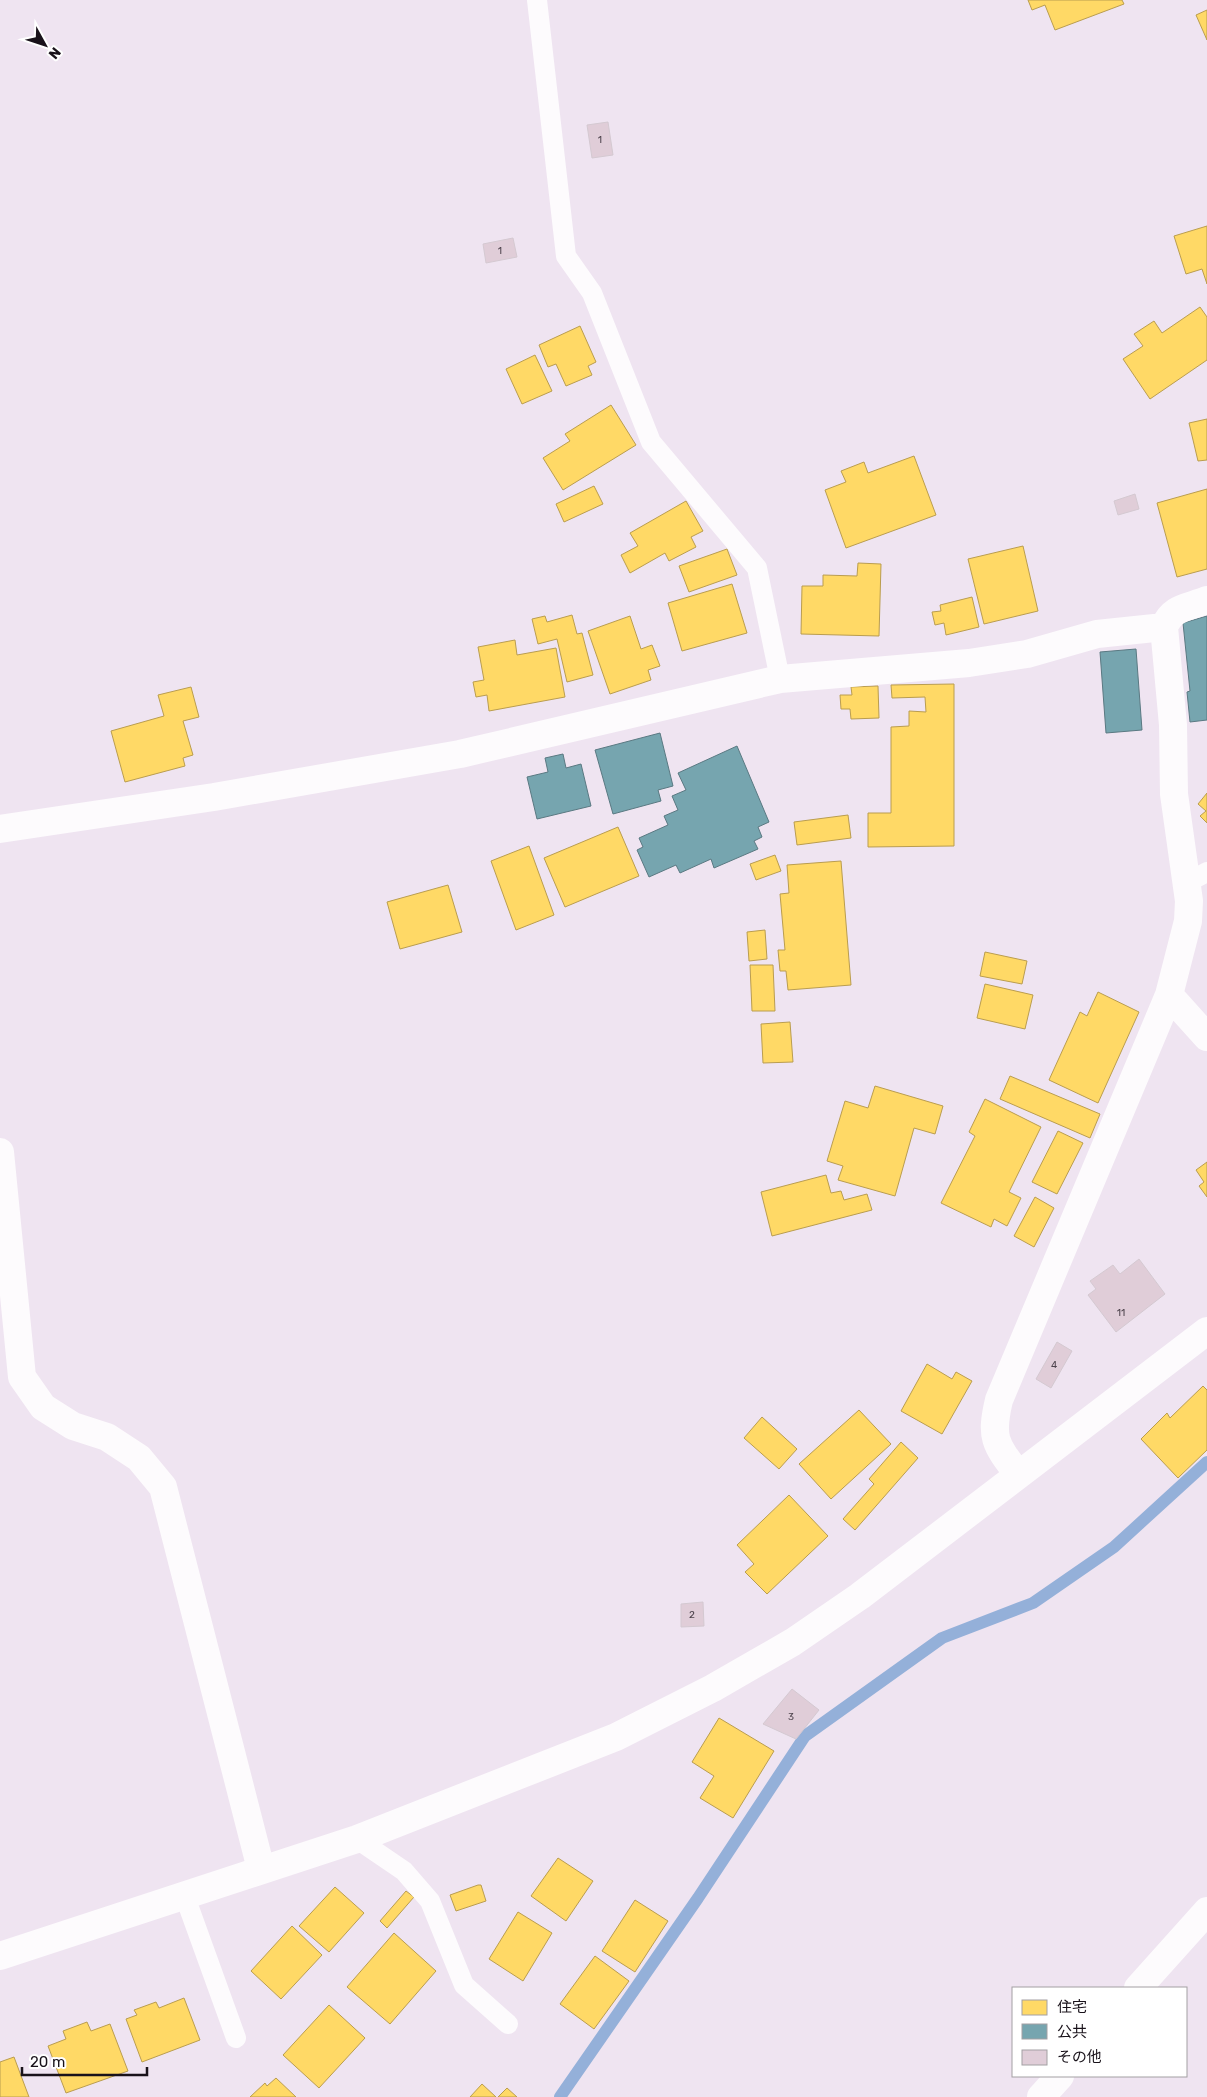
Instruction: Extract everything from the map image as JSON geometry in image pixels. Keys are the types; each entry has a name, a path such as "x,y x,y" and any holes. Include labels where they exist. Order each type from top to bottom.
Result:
{"street":[{"path":"1018,1474 999,1450 993,1425 999,1400 1169,995 1198,877 1174,794 1173,725 1164,627 1169,616 1179,609 1207,600"},
{"path":"0,829 214,797 460,754 780,679 969,663 1027,654 1097,634 1164,627"},
{"path":"1169,995 1207,1037"},
{"path":"0,1152 22,1377 43,1407 74,1426 107,1437 139,1458 163,1487 261,1869"},
{"path":"0,1956 184,1894 357,1839 616,1737 713,1688 793,1642 915,1555 1018,1474 1207,1331"},
{"path":"1139,1987 1207,1911"},
{"path":"1042,2097 1059,2077"}],"lane":[{"path":"537,0 566,256 592,293 651,442 757,568 780,679"},
{"path":"357,1839 404,1871 430,1901 464,1985 508,2024"},
{"path":"184,1894 236,2038"}],"building: 住宅":[{"path":"1028,0 1122,0 1124,4 1055,30 1045,5 1032,10"},
{"path":"1207,10 1207,40 1196,15"},
{"path":"1207,226 1207,284 1202,269 1186,274 1174,236"},
{"path":"1200,307 1207,317 1207,360 1150,399 1123,359 1143,346 1134,334 1154,321 1162,333"},
{"path":"580,326 596,362 588,366 592,375 566,386 556,364 548,367 539,345"},
{"path":"535,355 552,391 522,404 506,369"},
{"path":"611,405 636,445 563,490 543,458 570,441 565,434"},
{"path":"1207,419 1207,460 1198,461 1189,423"},
{"path":"914,456 936,515 846,548 825,490 846,482 841,471 864,462 868,473"},
{"path":"594,486 603,504 564,522 556,504"},
{"path":"1207,489 1207,569 1177,577 1157,503"},
{"path":"686,501 703,531 691,537 696,547 669,561 665,553 630,573 621,555 638,546 630,533"},
{"path":"1023,546 1038,611 984,624 968,559"},
{"path":"727,549 737,575 689,592 679,566"},
{"path":"858,563 881,564 879,636 801,634 802,586 823,586 823,575 857,576"},
{"path":"732,584 747,633 682,651 668,603"},
{"path":"972,597 979,627 946,635 944,623 935,625 932,612 941,611 940,605"},
{"path":"572,615 577,634 582,633 593,675 567,682 557,639 538,644 532,619 545,616 547,622"},
{"path":"630,616 641,649 652,645 660,666 648,670 651,680 610,694 588,631"},
{"path":"515,640 517,655 556,648 565,697 489,711 487,695 476,697 473,682 484,680 478,647"},
{"path":"954,684 954,846 868,847 868,813 891,813 891,727 909,726 909,711 926,712 925,697 892,698 891,685"},
{"path":"878,686 879,718 851,719 850,709 841,709 840,695 852,695 851,687"},
{"path":"191,687 199,717 183,721 193,755 183,758 185,766 125,782 111,731 164,716 158,695"},
{"path":"1207,793 1207,823 1200,816 1206,811 1198,804"},
{"path":"848,815 851,838 797,845 794,822"},
{"path":"618,827 639,876 565,907 544,858"},
{"path":"529,846 554,915 516,930 491,861"},
{"path":"775,855 781,871 756,880 750,864"},
{"path":"841,861 851,985 788,990 786,971 780,971 778,950 785,950 780,894 789,893 787,865"},
{"path":"448,885 462,932 400,949 387,902"},
{"path":"765,930 767,959 749,961 747,932"},
{"path":"985,952 1027,961 1022,984 980,976"},
{"path":"750,965 773,965 775,1011 752,1011"},
{"path":"985,984 1033,995 1025,1029 977,1018"},
{"path":"1098,992 1139,1012 1098,1103 1049,1080 1080,1012 1087,1016"},
{"path":"790,1022 793,1062 763,1063 761,1024"},
{"path":"1010,1076 1100,1114 1090,1138 1000,1099"},
{"path":"875,1086 943,1106 935,1134 914,1128 895,1196 838,1180 843,1166 827,1161 845,1101 868,1108"},
{"path":"985,1099 1041,1127 1009,1192 1021,1198 1007,1226 994,1219 991,1227 941,1203 975,1136 969,1132"},
{"path":"1058,1131 1083,1143 1057,1194 1032,1182"},
{"path":"1207,1162 1207,1197 1199,1186 1204,1182 1196,1170"},
{"path":"826,1175 831,1193 841,1191 844,1200 867,1194 872,1210 772,1236 761,1192"},
{"path":"1035,1197 1054,1208 1034,1247 1014,1236"},
{"path":"927,1364 952,1379 956,1372 972,1381 942,1434 901,1411"},
{"path":"1203,1386 1207,1390 1207,1450 1178,1478 1141,1439 1167,1413 1170,1418"},
{"path":"859,1410 891,1444 831,1499 799,1464"},
{"path":"762,1417 797,1449 779,1469 744,1438"},
{"path":"901,1442 918,1458 855,1530 843,1519 874,1484 869,1479"},
{"path":"789,1495 828,1536 767,1594 745,1572 754,1564 737,1545"},
{"path":"719,1718 774,1751 733,1818 700,1798 714,1776 692,1762"},
{"path":"558,1858 593,1881 566,1921 531,1896"},
{"path":"481,1885 486,1901 456,1911 450,1895"},
{"path":"335,1887 364,1913 329,1952 299,1926"},
{"path":"406,1891 414,1897 387,1928 380,1921"},
{"path":"635,1900 668,1921 635,1972 602,1951"},
{"path":"518,1912 552,1933 523,1981 489,1959"},
{"path":"292,1926 322,1955 281,1999 251,1971"},
{"path":"394,1933 436,1971 390,2024 347,1987"},
{"path":"595,1956 629,1981 594,2029 560,2004"},
{"path":"184,1998 200,2040 142,2062 126,2019 137,2015 134,2010 156,2002 159,2008"},
{"path":"329,2005 365,2038 319,2088 283,2055"},
{"path":"87,2022 91,2031 110,2024 128,2071 66,2093 48,2046 66,2039 63,2031"},
{"path":"14,2057 29,2097 0,2097 0,2062"},
{"path":"276,2078 296,2097 250,2097 265,2083 267,2086"},
{"path":"482,2084 496,2097 470,2097"},
{"path":"507,2088 517,2097 498,2097"}],"building: 公共":[{"path":"1207,616 1207,720 1190,722 1187,692 1190,691 1183,623"},
{"path":"1136,649 1142,730 1106,733 1100,652"},
{"path":"660,733 673,786 658,790 661,801 613,814 595,750"},
{"path":"737,746 769,822 758,827 762,837 754,841 758,849 714,868 711,859 680,873 676,865 649,877 637,850 643,847 639,838 668,825 664,816 678,810 672,796 686,790 678,773"},
{"path":"563,754 566,768 581,764 591,806 537,819 527,777 548,772 545,758"}],"building: その他":[{"path":"608,122 613,155 592,158 587,125"},
{"path":"513,238 517,257 486,263 483,244"},
{"path":"1135,494 1139,509 1118,515 1114,501"},
{"path":"1139,1259 1165,1294 1116,1332 1088,1295 1096,1289 1090,1281 1113,1265 1120,1274"},
{"path":"1057,1342 1072,1351 1051,1388 1036,1379"},
{"path":"703,1602 704,1626 681,1627 681,1604"},
{"path":"792,1689 819,1710 796,1739 763,1724"}],"waterway":[{"path":"560,2097 698,1898 805,1736 942,1638 1033,1603 1114,1547 1207,1462"}]}
